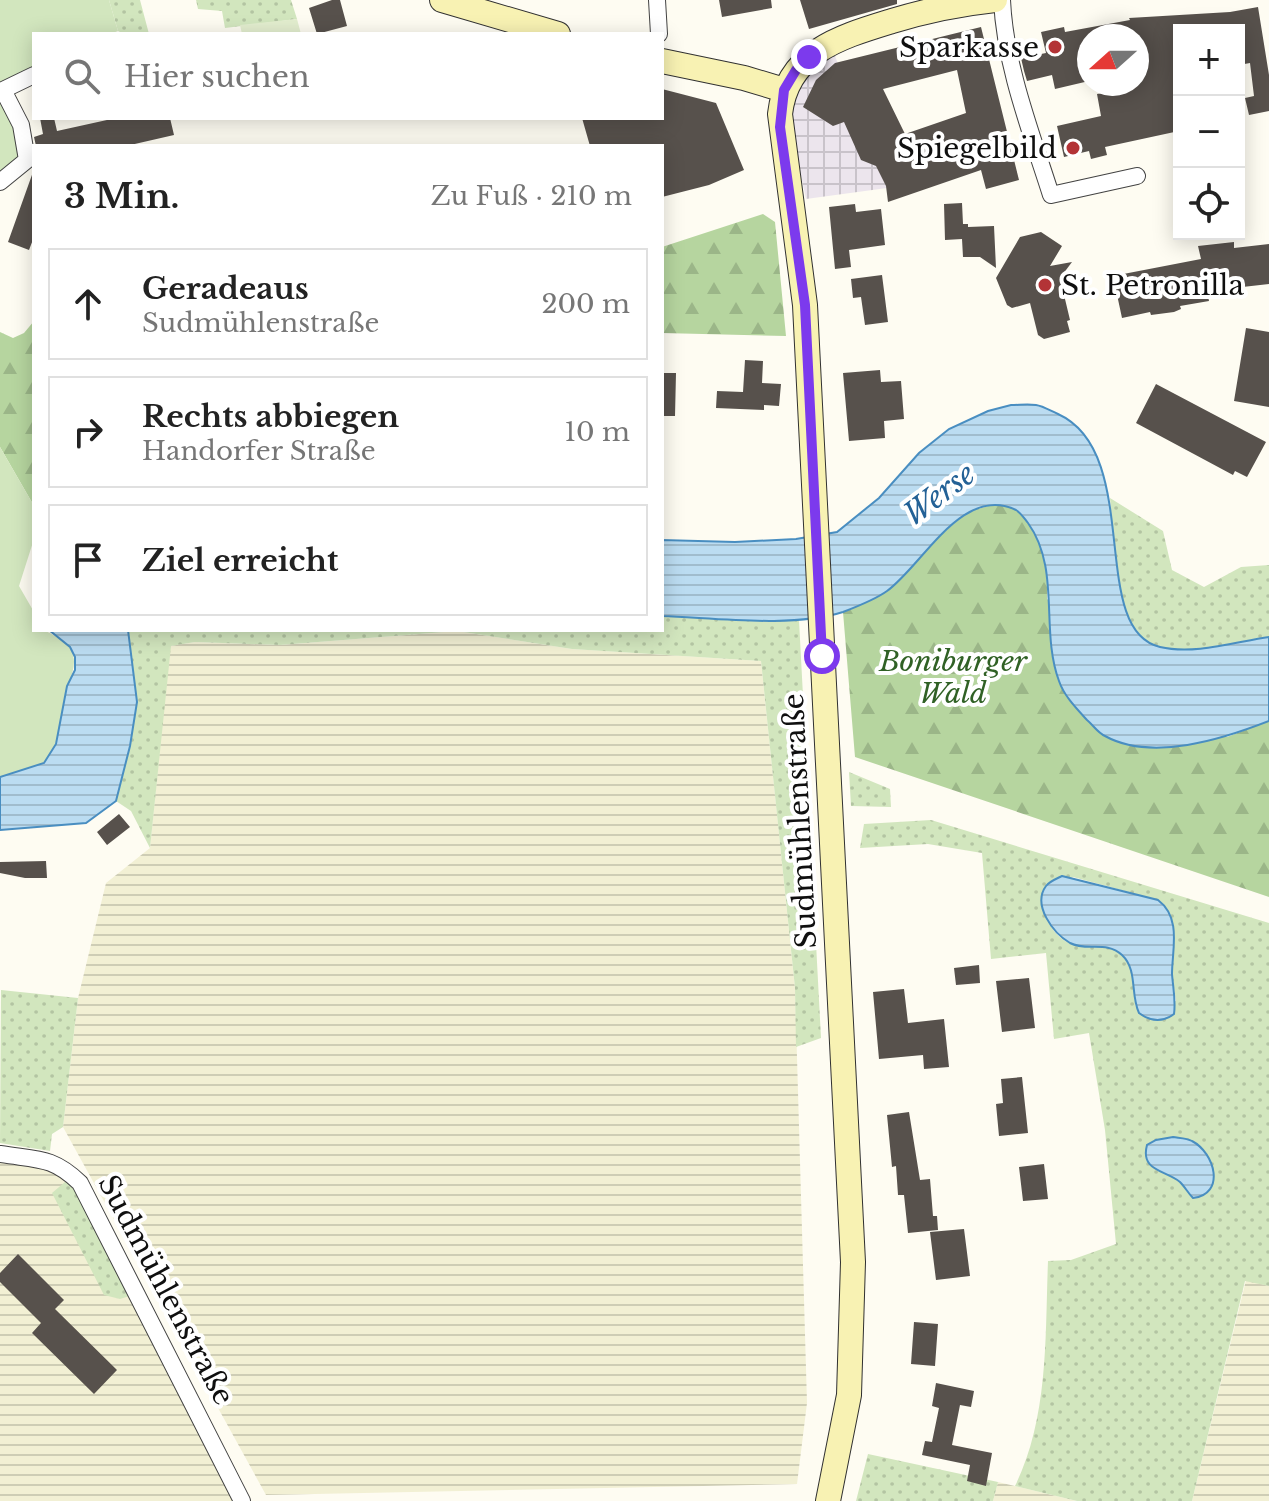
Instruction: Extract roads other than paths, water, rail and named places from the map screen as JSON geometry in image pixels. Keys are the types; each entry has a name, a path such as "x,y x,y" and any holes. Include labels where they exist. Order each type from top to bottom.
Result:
{"street":[{"path":"442,0 551,32"},
{"path":"657,0 659,32"},
{"path":"664,61 744,78 784,90 796,70 826,45 948,2 995,0"},
{"path":"1002,0 1003,22 1023,107 1051,195 1137,176"},
{"path":"0,182 27,160 21,125 1,89 32,76"},
{"name":"Sudmühlenstraße","path":"784,90 780,127 805,305 853,1262 849,1395 828,1501"},
{"name":"Sudmühlenstraße","path":"0,1154 56,1164 80,1183 242,1501"}],"water":[{"name":"Werse","path":"1011,405 1044,407 1084,435 1100,464 1109,500 1125,609 1138,634 1160,647 1187,650 1269,637 1269,721 1209,741 1165,747 1124,744 1100,733 1071,702 1059,681 1051,641 1044,560 1038,541 1016,510 996,505 978,508 961,517 887,591 843,612 778,621 664,616 664,540 735,542 796,539 837,532 879,498 919,453 949,429 988,411"},
{"path":"51,632 128,632 137,702 116,801 86,823 0,830 0,777 44,763 56,744 67,686 75,670 75,657 70,647"},
{"path":"1062,876 1158,900 1165,907 1174,935 1174,1014 1156,1020 1139,1013 1130,968 1122,955 1110,948 1070,943 1051,926 1043,910 1042,893 1048,884"},
{"path":"1173,1137 1192,1141 1211,1163 1213,1181 1203,1195 1193,1198 1180,1182 1155,1169 1147,1160 1147,1145"}],"place":[{"name":"Sparkasse","path":"1055,47"},
{"name":"Spiegelbild","path":"1073,148"},
{"name":"St. Petronilla","path":"1045,285"}],"park label":[{"name":"Boniburger Wald","path":"953,677"}]}
